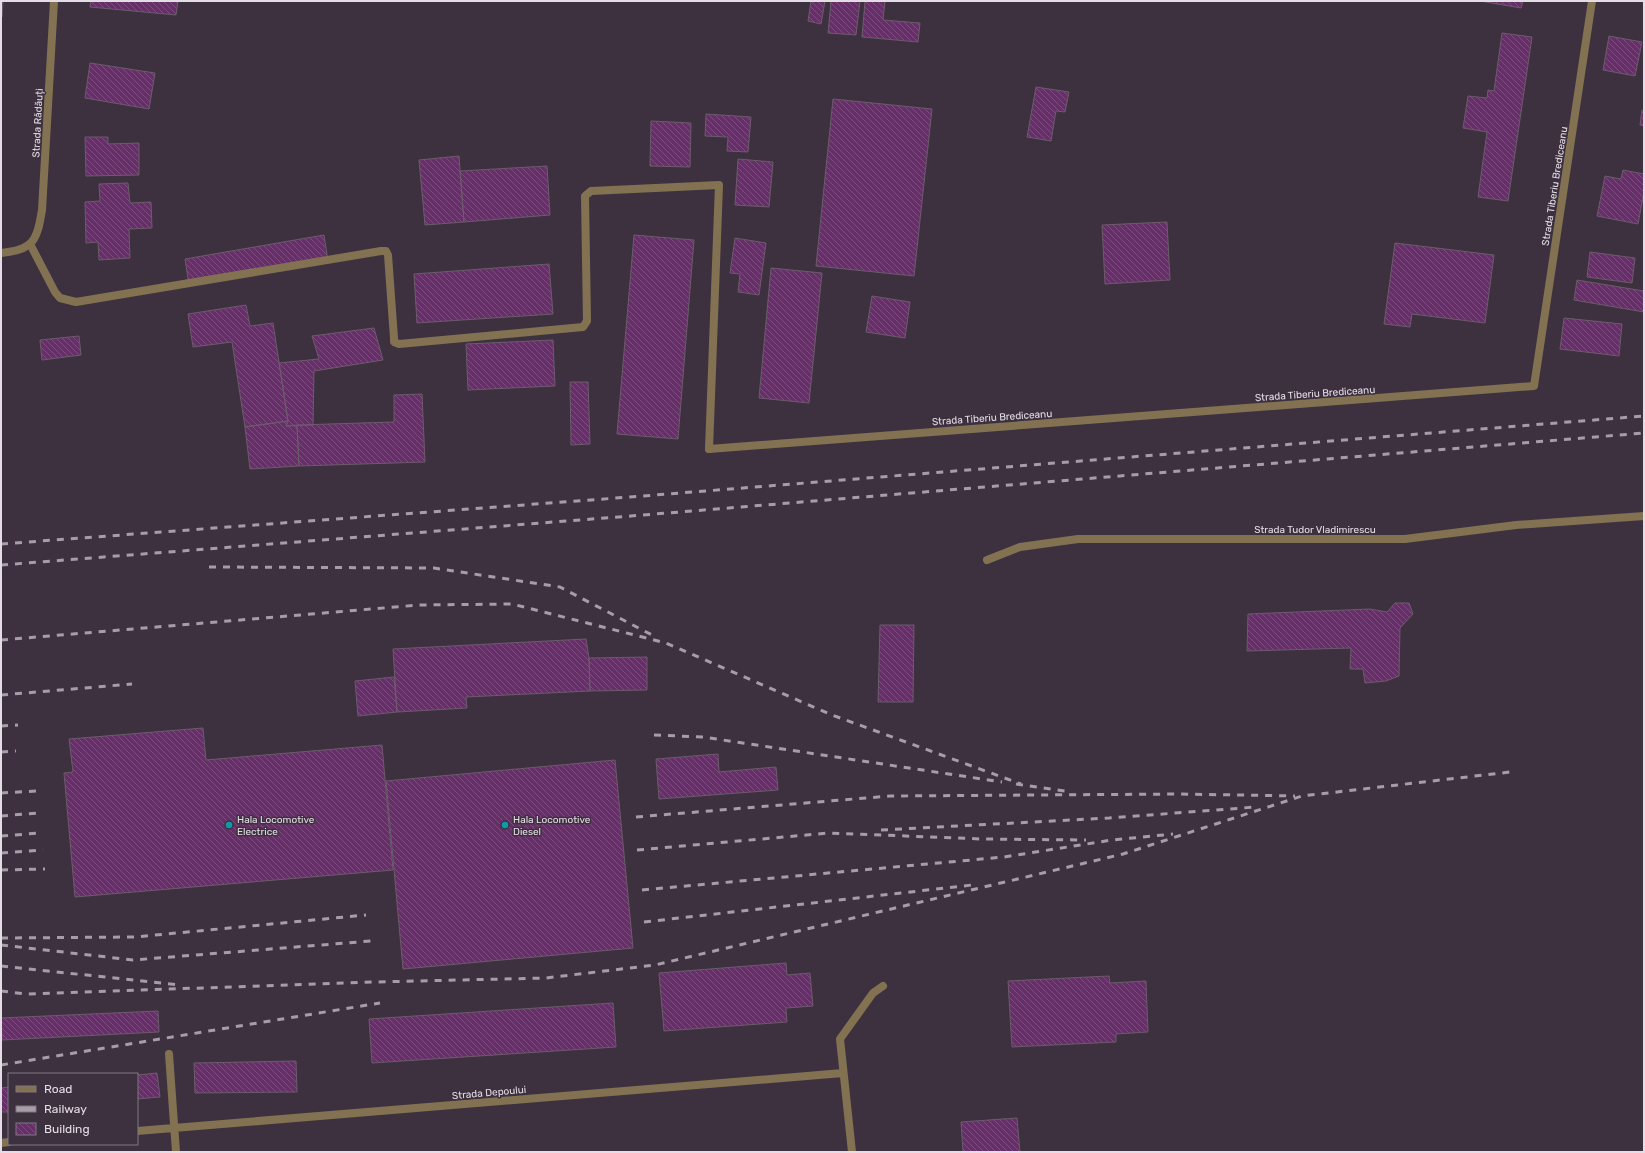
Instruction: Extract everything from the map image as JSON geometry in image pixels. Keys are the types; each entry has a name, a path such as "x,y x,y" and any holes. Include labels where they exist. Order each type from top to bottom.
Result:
{"street":[{"name":"Strada Rădăuți","path":"30,244 38,231 42,210 54,1"},
{"name":"Strada Tiberiu Brediceanu","path":"30,244 55,292 60,298 76,302 386,251 388,255 394,342 399,344 583,327 587,321 585,196 588,192 719,185 709,449 1534,386 1592,1"},
{"path":"1,253 17,251 30,244"},
{"name":"Strada Tudor Vladimirescu","path":"987,560 1020,547 1078,539 1405,539 1516,525 1644,516"},
{"path":"852,1152 840,1039 873,992 883,986"},
{"path":"169,1054 176,1152"},
{"name":"Strada Depoului","path":"138,1131 843,1073"}],"building":[{"path":"1,1 3,1 2,17 1,17"},
{"path":"91,1 178,1 176,15 90,7"},
{"path":"811,1 825,1 821,24 808,21"},
{"path":"831,1 860,1 856,35 828,33"},
{"path":"865,1 885,1 883,20 920,23 918,42 862,37"},
{"path":"1480,1 1523,1 1521,8"},
{"path":"1502,33 1532,37 1508,201 1478,197 1487,132 1463,128 1468,96 1487,98 1488,90 1494,91"},
{"path":"1609,36 1642,42 1635,76 1603,70"},
{"path":"90,63 155,73 149,109 85,98"},
{"path":"1036,87 1069,92 1065,112 1056,111 1051,141 1027,137"},
{"path":"833,99 932,109 914,276 816,266"},
{"path":"1642,110 1644,111 1644,126 1640,125"},
{"path":"706,114 751,117 748,152 727,151 728,137 705,136"},
{"path":"651,121 691,123 690,167 650,166"},
{"path":"85,137 108,137 108,144 139,143 139,175 86,176"},
{"path":"459,156 464,222 425,225 419,160"},
{"path":"738,159 773,162 769,207 735,205"},
{"path":"547,166 550,215 464,222 460,171"},
{"path":"1623,170 1644,174 1644,192 1638,224 1597,216 1605,176 1621,179"},
{"path":"128,183 130,203 151,202 152,228 129,229 130,258 99,260 98,242 86,243 85,202 100,201 99,184"},
{"path":"1167,222 1170,280 1105,284 1102,225"},
{"path":"324,235 328,261 189,285 185,259"},
{"path":"634,235 694,240 678,439 617,434"},
{"path":"735,238 766,243 759,295 738,292 740,274 730,273"},
{"path":"1395,243 1494,255 1485,323 1412,314 1410,327 1384,324"},
{"path":"1590,252 1635,258 1632,283 1587,277"},
{"path":"549,264 553,314 417,323 414,274"},
{"path":"771,268 822,273 809,403 759,398"},
{"path":"1577,280 1644,291 1644,312 1574,300"},
{"path":"872,296 910,302 905,338 866,332"},
{"path":"246,305 250,326 273,323 288,421 245,427 232,342 193,347 188,314"},
{"path":"1564,318 1622,324 1619,356 1560,349"},
{"path":"374,328 383,360 314,371 313,425 286,426 288,421 279,363 319,359 312,336"},
{"path":"79,336 81,355 42,360 40,340"},
{"path":"553,340 555,386 468,390 466,344"},
{"path":"570,382 588,382 590,444 571,445"},
{"path":"422,394 425,462 299,466 297,425 394,422 394,395"},
{"path":"288,421 286,426 297,425 299,466 250,469 245,427"},
{"path":"1395,603 1409,603 1413,614 1400,628 1399,676 1386,681 1365,683 1363,669 1350,669 1351,648 1247,651 1248,614 1370,609 1387,612"},
{"path":"880,625 914,625 913,702 878,702"},
{"path":"586,639 589,658 590,691 466,697 467,708 397,712 393,649"},
{"path":"647,657 647,690 590,691 589,658"},
{"path":"394,677 397,712 358,716 355,681"},
{"name":"Hala Locomotive Electrice","path":"203,728 206,760 382,745 393,870 75,897 64,773 73,772 69,739"},
{"path":"718,754 719,772 776,767 778,790 659,799 656,759"},
{"name":"Hala Locomotive Diesel","path":"615,760 633,948 403,969 386,781"},
{"path":"786,963 787,975 810,973 813,1006 786,1008 787,1022 664,1031 659,973"},
{"path":"1109,976 1110,983 1146,981 1148,1032 1116,1034 1116,1042 1012,1047 1008,981"},
{"path":"613,1003 616,1047 372,1063 369,1019"},
{"path":"158,1011 159,1032 2,1040 1,1018"},
{"path":"296,1061 297,1092 195,1093 194,1063"},
{"path":"157,1073 160,1097 138,1099 138,1075"},
{"path":"8,1087 8,1112 1,1112 1,1088"},
{"path":"1017,1118 1020,1152 963,1152 961,1122"}],"railway":[{"path":"1,544 630,497 1644,416"},
{"path":"1,565 631,516 1644,433"},
{"path":"209,567 434,568 560,587 652,635"},
{"path":"1,640 419,605 512,604 666,643 832,715 1021,784"},
{"path":"1,695 132,684"},
{"path":"1,726 18,725"},
{"path":"654,735 703,737 1002,782"},
{"path":"1,752 16,751"},
{"path":"1,991 26,994 375,982 546,978 655,965 1123,854 1302,796 1510,772"},
{"path":"1016,784 1065,791"},
{"path":"1,793 36,791"},
{"path":"636,817 890,796 1180,794 1295,796"},
{"path":"881,830 1109,818 1256,807"},
{"path":"1,816 38,813"},
{"path":"1,836 40,833"},
{"path":"637,850 829,833 982,839 1086,840"},
{"path":"642,890 1004,857 1112,840 1173,834"},
{"path":"1,853 43,850"},
{"path":"1,870 45,869"},
{"path":"644,922 972,885"},
{"path":"1,938 135,937 366,915"},
{"path":"1,945 133,960 371,941"},
{"path":"1,966 180,985"},
{"path":"1,1065 380,1003"}],"place":[{"name":"Hala Locomotive Electrice","path":"229,825"},
{"name":"Hala Locomotive Diesel","path":"505,825"}]}
